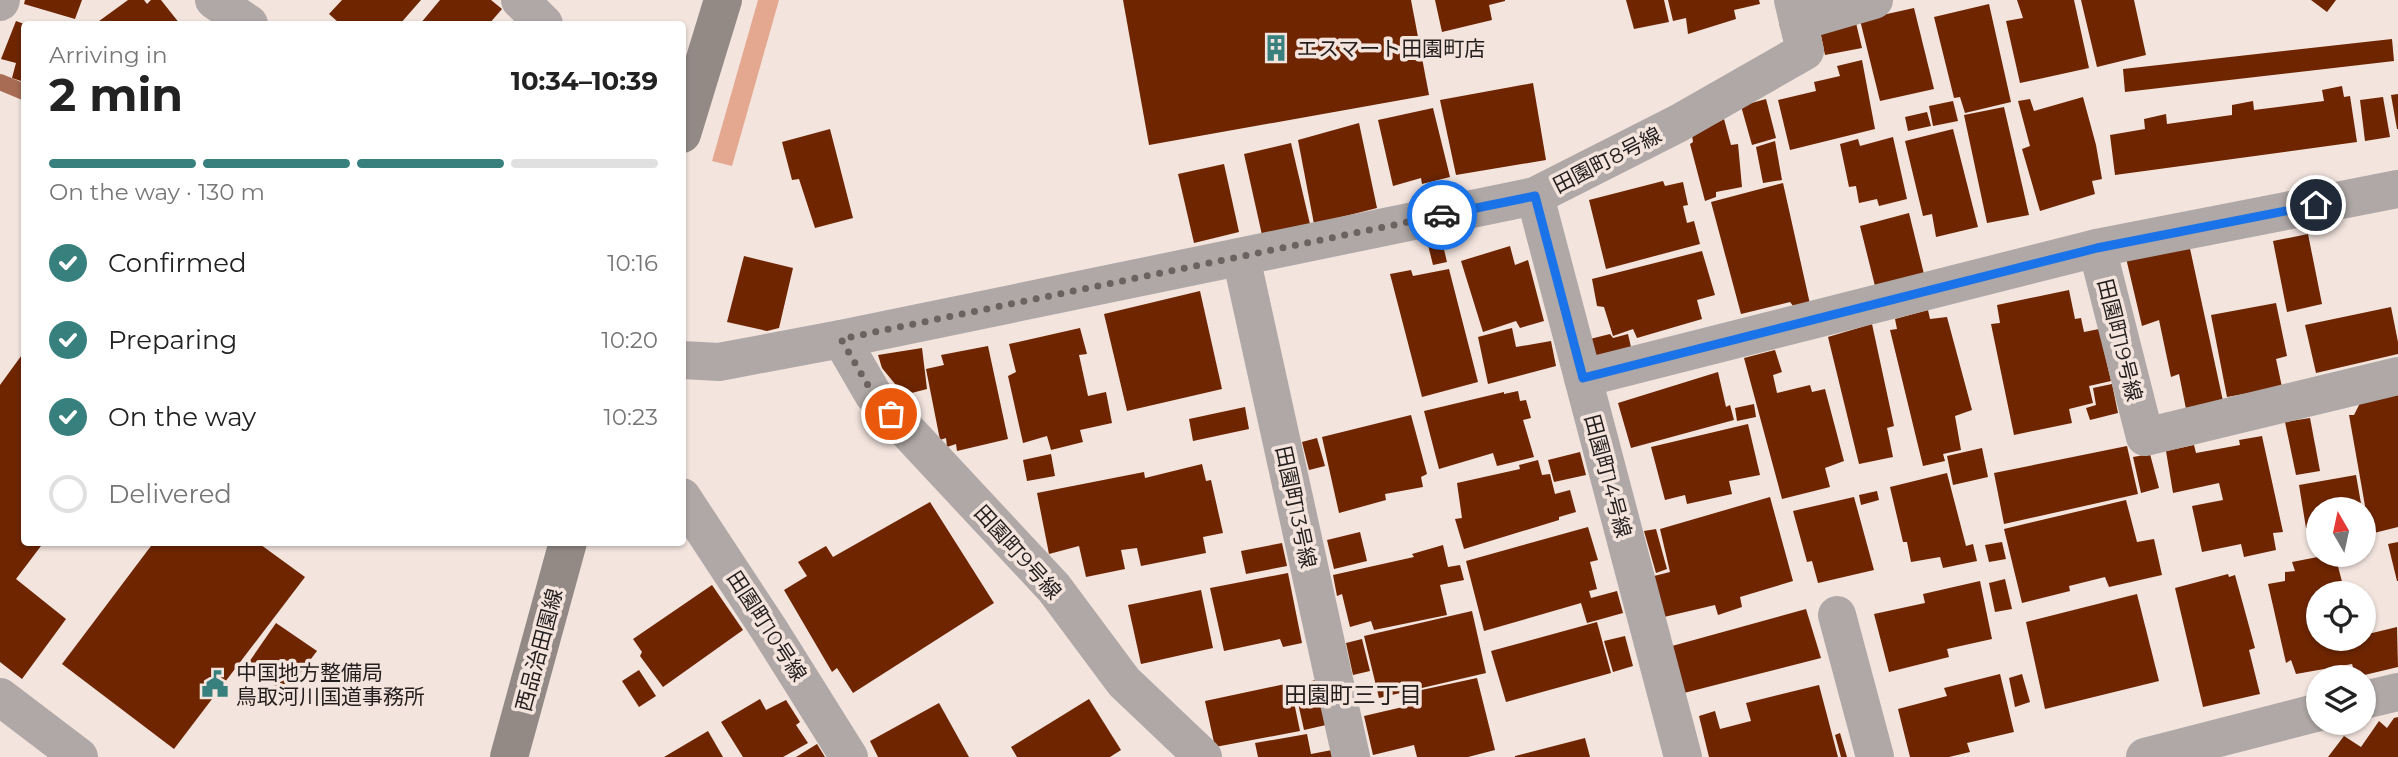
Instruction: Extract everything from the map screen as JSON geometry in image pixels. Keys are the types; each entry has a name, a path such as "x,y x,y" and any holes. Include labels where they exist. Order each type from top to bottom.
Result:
{"street":[{"path":"214,0 245,21"},
{"path":"520,0 541,21"},
{"path":"686,121 723,0"},
{"path":"1795,11 1874,0"},
{"name":"田園町8号線","path":"686,360 719,362 841,339 1535,196 1679,124 1804,51 1795,11"},
{"name":"田園町19号線","path":"2398,189 2097,248 2145,437 2398,376"},
{"name":"田園町14号線","path":"1535,196 1683,757"},
{"path":"1583,378 2097,248"},
{"name":"田園町13号線","path":"1241,257 1351,757"},
{"name":"田園町9号線","path":"841,339 873,394 1054,588 1124,682 1203,757"},
{"name":"田園町10号線","path":"686,503 771,631 849,757"},
{"name":"西品治田園線","path":"509,757 567,546"},
{"path":"1838,615 1875,757"},
{"path":"2376,697 2398,692"},
{"path":"0,697 79,757"},
{"path":"2145,757 2306,715"}],"shaded area":[{"path":"758,0 779,0 732,166 712,161"}],"building":[{"path":"25,0 82,0 75,19 24,4"},
{"path":"128,0 144,0 147,4 151,0 161,0 178,21 99,21"},
{"path":"342,0 421,0 403,21 337,21 329,14"},
{"path":"440,0 491,0 502,9 492,21 422,21"},
{"name":"エスマート田園町店","path":"1123,0 1411,0 1429,95 1149,145"},
{"path":"1435,0 1505,1 1489,5 1492,20 1442,32"},
{"path":"1626,0 1664,0 1669,22 1634,29"},
{"path":"1668,0 1759,0 1760,4 1734,10 1736,19 1688,34 1686,18 1673,21"},
{"path":"2017,0 2074,0 2089,68 2020,83 2006,21 2023,18"},
{"path":"2081,0 2134,0 2146,55 2097,67"},
{"path":"2311,0 2336,0 2327,12"},
{"path":"1989,4 2011,102 1965,113 1960,97 1954,98 1934,17"},
{"path":"1914,8 1934,89 1880,101 1860,20"},
{"path":"16,21 21,23 21,81 12,78 16,63 1,59"},
{"path":"1856,23 1862,48 1825,55 1820,30"},
{"path":"2392,39 2394,61 2125,92 2123,69"},
{"path":"1862,60 1875,129 1790,150 1778,100 1816,91 1814,82 1840,76 1837,66"},
{"path":"1533,83 1546,160 1456,175 1440,100"},
{"path":"2342,86 2344,97 2350,96 2357,142 2115,175 2110,135 2145,129 2144,119 2166,114 2167,124 2232,115 2232,105 2253,101 2254,110 2324,101 2322,90"},
{"path":"2398,94 2398,129 2397,129 2391,95"},
{"path":"2083,97 2102,179 2092,181 2095,194 2040,211 2022,149 2030,146 2018,101 2030,99 2034,111"},
{"path":"2383,97 2390,137 2365,141 2360,100"},
{"path":"1766,99 1776,138 1752,145 1741,106"},
{"path":"1953,101 1958,121 1933,126 1929,106"},
{"path":"2004,107 2029,215 1987,223 1964,115"},
{"path":"1433,108 1450,177 1422,184 1421,178 1393,186 1378,120"},
{"path":"1927,112 1931,126 1908,131 1905,117"},
{"path":"1724,119 1731,145 1738,144 1742,187 1716,192 1716,197 1705,201 1690,144 1693,142 1692,135"},
{"path":"1359,123 1377,208 1314,224 1298,140"},
{"path":"830,129 853,218 815,228 799,179 792,180 782,142"},
{"path":"1953,129 1978,227 1936,237 1932,214 1923,216 1905,141"},
{"path":"1893,137 1907,199 1879,206 1877,199 1859,203 1856,186 1849,187 1840,144 1858,139 1860,146"},
{"path":"1775,141 1782,180 1763,183 1756,147"},
{"path":"1291,143 1310,224 1262,235 1244,154"},
{"path":"1224,164 1239,232 1194,243 1178,174"},
{"path":"1663,181 1665,186 1683,182 1688,205 1683,206 1687,223 1694,221 1700,244 1606,269 1589,200"},
{"path":"1783,183 1810,304 1794,307 1790,302 1741,314 1711,202"},
{"path":"1909,213 1924,274 1875,286 1860,226"},
{"path":"2308,234 2322,304 2287,312 2273,241"},
{"path":"1441,237 1447,262 1433,265 1427,241"},
{"path":"2189,244 2223,401 2186,409 2179,374 2171,377 2159,320 2142,326 2126,258"},
{"path":"1510,246 1515,265 1528,260 1544,321 1520,328 1516,321 1483,332 1461,261"},
{"path":"1702,251 1715,295 1697,300 1702,319 1637,338 1633,329 1613,336 1604,307 1597,306 1592,279"},
{"path":"744,256 793,268 779,328 767,331 727,322"},
{"path":"1449,269 1478,382 1422,397 1390,274 1411,270 1413,276"},
{"path":"2069,290 2075,319 2081,318 2084,332 2099,329 2111,381 2089,386 2093,403 2069,409 2072,423 2014,435 1991,324 2000,323 1997,305"},
{"path":"1200,291 1222,389 1127,411 1104,314"},
{"path":"2276,303 2287,356 2276,359 2282,387 2227,397 2211,315"},
{"path":"2391,307 2398,354 2316,373 2305,325"},
{"path":"1928,310 1930,319 1947,317 1972,410 1955,416 1961,450 1943,454 1945,461 1923,466 1890,330 1897,329 1895,319"},
{"path":"1872,324 1894,426 1887,428 1893,457 1859,464 1828,337"},
{"path":"1080,328 1087,354 1079,355 1088,396 1106,392 1112,423 1080,430 1083,442 1051,450 1047,436 1023,443 1008,376 1016,372 1009,344"},
{"path":"1512,328 1516,347 1551,341 1556,366 1488,384 1478,337"},
{"path":"1610,334 1613,338 1628,334 1631,347 1594,356 1590,339"},
{"path":"988,346 1008,439 957,451 956,444 947,447 946,438 940,440 926,369 944,365 941,355"},
{"path":"922,348 927,389 904,395 882,368 878,355"},
{"path":"1775,350 1782,372 1773,375 1777,393 1810,385 1812,392 1825,389 1844,461 1825,468 1830,487 1782,499 1744,358"},
{"path":"21,356 21,546 41,546 16,579 66,619 22,679 0,662 0,385"},
{"path":"1718,372 1726,407 1730,405 1734,420 1631,448 1618,403"},
{"path":"2112,384 2118,413 2090,420 2086,408 2096,405 2093,388"},
{"path":"1518,391 1520,401 1526,400 1531,418 1523,420 1534,457 1497,466 1493,453 1439,469 1424,411"},
{"path":"2398,395 2398,527 2376,532 2376,497 2363,497 2349,415 2354,415 2360,403"},
{"path":"1754,404 1756,417 1737,421 1735,408"},
{"path":"1245,407 1249,429 1193,441 1189,419"},
{"path":"1411,415 1427,474 1421,477 1423,487 1385,494 1386,500 1339,513 1322,437"},
{"path":"2310,418 2320,471 2296,475 2285,422"},
{"path":"1748,424 1760,475 1729,481 1732,494 1687,504 1685,495 1665,500 1651,447"},
{"path":"2262,436 2283,532 2273,533 2276,550 2244,557 2241,544 2202,552 2192,506 2223,500 2219,483 2173,493 2166,451 2194,445 2196,453 2240,445 2239,440"},
{"path":"1317,438 1325,466 1309,470 1302,442"},
{"path":"2127,446 2138,494 2004,524 1994,473"},
{"path":"1982,448 1988,477 1953,485 1947,456"},
{"path":"1580,452 1586,475 1554,482 1548,460"},
{"path":"1051,454 1055,476 1027,481 1023,460"},
{"path":"2150,454 2159,488 2141,493 2133,457"},
{"path":"1538,460 1542,475 1550,474 1555,494 1570,490 1576,512 1559,517 1559,520 1464,549 1455,519 1462,518 1457,483 1520,469 1519,465"},
{"path":"1202,464 1206,481 1211,480 1223,533 1203,537 1206,553 1141,566 1137,548 1121,550 1125,569 1086,577 1079,546 1049,554 1037,493 1144,472 1145,478"},
{"path":"1947,473 1966,546 1973,544 1977,561 1943,568 1940,557 1911,562 1907,542 1903,542 1890,487"},
{"path":"2356,475 2360,497 2306,497 2306,528 2299,485"},
{"path":"1877,491 1879,500 1861,505 1859,495"},
{"path":"1770,497 1793,581 1740,597 1742,607 1718,615 1715,605 1664,617 1654,576 1670,572 1660,529"},
{"path":"1854,497 1874,570 1818,583 1812,561 1807,562 1793,511"},
{"path":"2126,500 2137,542 2154,539 2162,575 2109,587 2105,577 2069,586 2070,591 2022,603 2004,529"},
{"path":"930,502 994,603 853,693 837,668 832,672 784,590 807,576 798,562 826,546 833,557"},
{"path":"1588,527 1598,560 1590,562 1597,589 1589,591 1591,598 1617,591 1623,613 1587,623 1581,603 1484,631 1466,561"},
{"path":"1656,529 1667,569 1656,573 1644,531"},
{"path":"1360,532 1367,561 1334,569 1327,540"},
{"path":"2002,542 2006,559 1989,562 1985,545"},
{"path":"2398,542 2398,581 2397,581 2388,544"},
{"path":"1282,543 1287,566 1246,574 1241,551"},
{"path":"1443,545 1448,567 1460,565 1464,580 1440,585 1447,615 1374,630 1371,621 1350,627 1342,594 1337,596 1333,575 1414,557 1412,554"},
{"path":"151,546 262,546 305,577 174,749 62,664"},
{"path":"2306,559 2306,567 2338,567 2342,581 2306,581 2306,651 2376,651 2376,632 2397,627 2398,667 2376,672 2376,665 2306,665 2306,672 2296,674 2291,660 2286,663 2268,584 2285,581 2285,572 2295,571 2292,562"},
{"path":"1288,573 1302,643 1283,647 1280,639 1224,651 1210,588"},
{"path":"2228,574 2229,577 2235,575 2255,648 2249,650 2260,694 2203,707 2175,588"},
{"path":"2005,579 2012,609 1995,612 1989,583"},
{"path":"1980,581 1992,639 1947,649 1949,657 1889,672 1874,614 1925,603 1923,594"},
{"path":"712,585 743,630 663,687 640,656 642,652 633,639"},
{"path":"1201,590 1213,648 1141,664 1128,605"},
{"path":"2137,594 2159,681 2045,709 2026,622"},
{"path":"1806,609 1821,658 1684,693 1672,646"},
{"path":"1472,611 1486,673 1379,698 1364,636"},
{"path":"1597,622 1611,673 1506,702 1491,651"},
{"path":"276,623 317,651 285,693 247,665"},
{"path":"1625,636 1633,666 1613,672 1604,641"},
{"path":"1362,639 1370,671 1353,675 1346,643"},
{"path":"639,670 656,696 639,707 622,681"},
{"path":"2000,674 2014,732 1967,743 1970,752 1949,757 1910,757 1898,709 1947,696 1944,688"},
{"path":"2022,674 2030,702 2015,707 2009,678"},
{"path":"1477,678 1495,750 1468,757 1417,757 1414,745 1373,755 1364,716 1407,706 1403,694"},
{"path":"1316,680 1326,725 1304,730 1294,685"},
{"path":"1290,683 1300,731 1215,747 1205,701"},
{"path":"1819,685 1838,757 1709,757 1699,716 1715,711 1720,729 1751,721 1746,703"},
{"path":"760,699 766,710 786,700 800,722 796,725 808,743 783,757 743,757 721,722"},
{"path":"1089,699 1121,750 1110,757 1017,757 1011,747"},
{"path":"939,703 969,757 878,757 870,741"},
{"path":"2398,717 2398,757 2328,757 2344,736 2361,747 2369,735 2376,735 2379,721 2387,728 2394,718"},
{"path":"708,731 723,757 664,757"},
{"path":"1840,733 1847,757 1841,757 1835,735"},
{"path":"1307,734 1311,754 1332,750 1334,757 1258,757 1255,743"},
{"path":"1585,738 1590,757 1515,757 1515,756"},
{"path":"817,744 825,757 796,757"}],"waterway":[{"path":"0,82 21,91"}],"way so far":[{"path":"891,414 873,394 841,339 1442,215"}],"place":[{"name":"エスマート田園町店","path":"1276,48"},
{"name":"中国地方整備局 鳥取河川国道事務所","path":"215,684"}],"district":[{"name":"田園町三丁目","path":"1353,695"}],"route":[{"path":"1442,215 1535,196 1583,378 2097,248 2316,205"}]}
